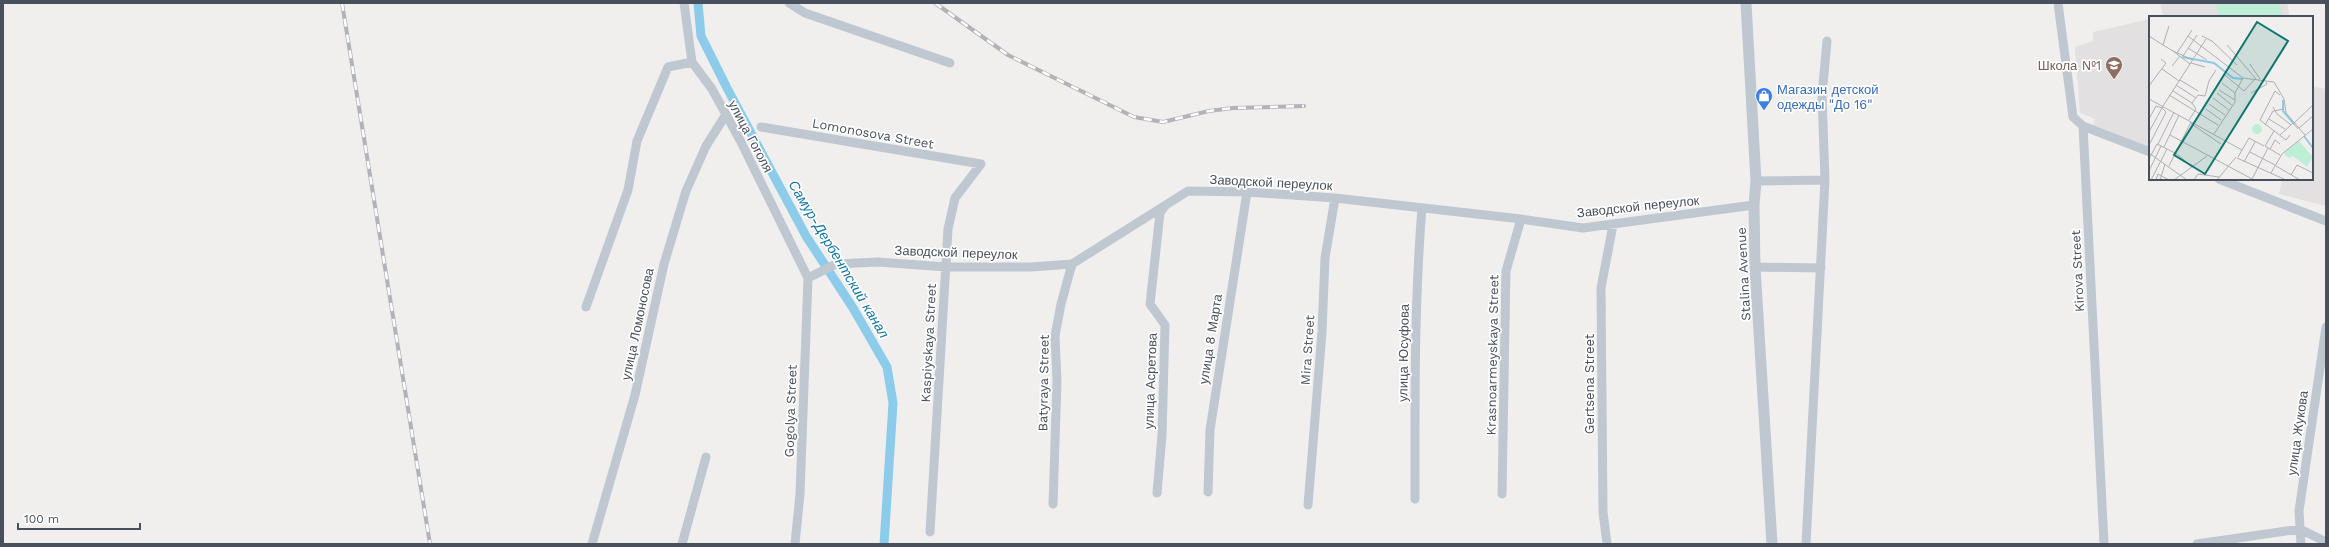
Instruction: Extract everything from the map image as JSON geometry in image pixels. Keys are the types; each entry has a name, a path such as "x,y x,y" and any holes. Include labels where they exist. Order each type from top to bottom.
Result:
{"street":[{"name":"улица Гоголя","path":"684,3 692,62 712,89 725,116 740,140 812,276"},
{"path":"789,3 804,13 950,63"},
{"name":"Stalina Avenue","path":"1746,3 1756,181 1754,205 1756,266 1772,544"},
{"path":"2058,3 2073,117 2083,126 2149,152"},
{"path":"1806,544 1821,268 1824,180 1822,96 1827,41"},
{"path":"586,307 628,190 637,141 652,101 668,67 692,62"},
{"name":"улица Ломоносова","path":"592,544 635,395 664,264 686,191 706,146 725,116"},
{"name":"Kirova Street","path":"2083,126 2104,544"},
{"name":"Lomonosova Street","path":"761,127 981,164"},
{"name":"Kaspiyskaya Street","path":"930,532 948,229 955,198 981,164"},
{"path":"1756,181 1824,180"},
{"path":"2222,180 2326,221"},
{"name":"Заводской переулок","path":"812,276 830,265 878,262 946,267 1031,267 1072,264 1188,191 1247,192 1335,198 1521,219 1582,228 1754,205"},
{"name":"улица 8 Марта","path":"1208,492 1210,430 1247,192"},
{"name":"Mira Street","path":"1308,505 1322,332 1325,258 1335,198"},
{"name":"улица Асретова","path":"1156,493 1162,435 1165,325 1150,304 1160,213 1166,205"},
{"name":"улица Юсуфова","path":"1415,499 1416,321 1422,208"},
{"name":"Krasnoarmeyskaya Street","path":"1502,494 1506,271 1521,219"},
{"name":"Gertsena Street","path":"1607,544 1603,512 1601,288 1612,225"},
{"name":"Batyraya Street","path":"1052,504 1057,381 1055,336 1061,304 1072,264"},
{"path":"1756,266 1821,268"},
{"name":"Gogolya Street","path":"795,544 800,486 812,276"},
{"name":"улица Жукова","path":"2301,544 2299,511 2326,327"},
{"path":"682,544 706,457"},
{"path":"2197,544 2300,529 2326,542"}],"shaded area":[{"path":"2160,3 2287,3 2290,16 2163,16"},
{"name":"Школа №1","path":"2149,19 2149,148 2093,125 2095,119 2080,113 2075,47 2093,41 2093,32"},
{"path":"2313,86 2326,89 2326,206 2279,194 2282,180 2313,180"}],"green space":[{"path":"2216,3 2279,3 2282,16 2219,16"}],"waterway":[{"name":"Самур-Дербентский канал","path":"698,3 701,36 727,88 806,236 853,308 887,367 893,403 884,544"}],"railway":[{"path":"342,3 430,544"},
{"path":"935,3 1008,55 1134,117 1163,122 1209,111 1233,108 1304,106"}],"place":[{"name":"Школа №1","path":"2114,80"},
{"name":"Магазин детской одежды \"До 16\"","path":"1764,111"}]}
